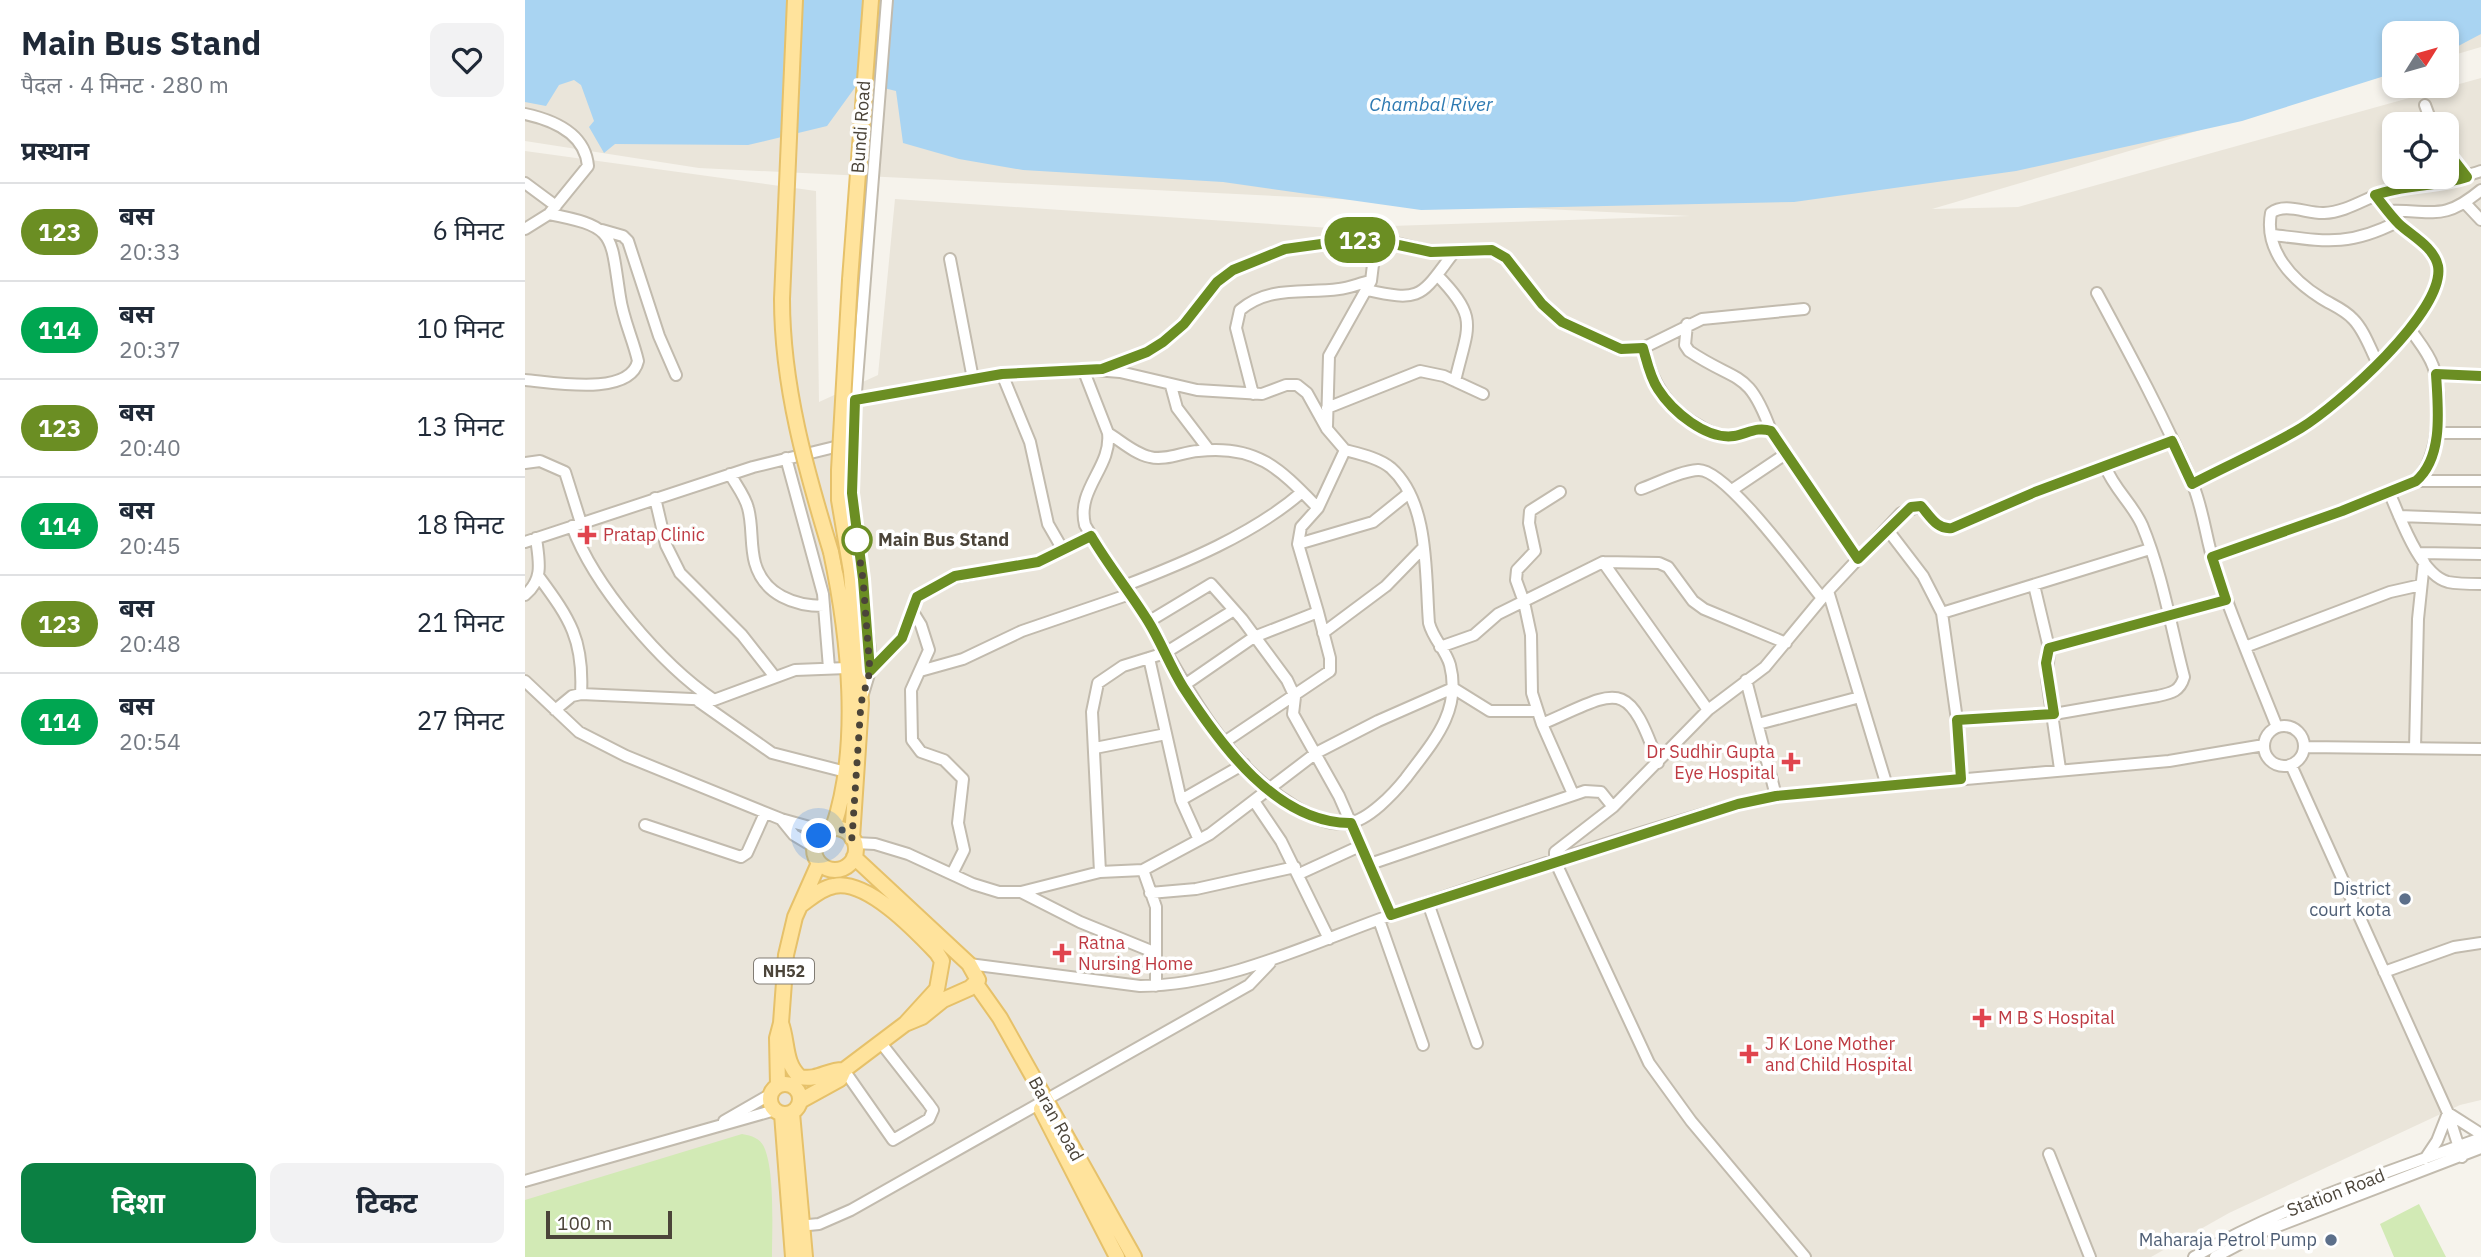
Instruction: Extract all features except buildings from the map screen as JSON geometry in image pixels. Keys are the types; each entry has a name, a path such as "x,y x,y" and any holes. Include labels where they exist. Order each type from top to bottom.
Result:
{"main road":[{"path":"795,0 784,213 782,343 788,386 840,594 847,668 846,772 828,830 814,847 819,863 825,868 840,870 854,846 844,831 828,830"},
{"name":"Bundi Road","path":"854,846 861,703 851,571 839,500 839,470 871,0"},
{"name":"Baran Road","path":"854,846 969,964 975,984 1000,1018 1042,1102 1133,1257"},
{"name":"NH52","path":"787,1109 774,1089 786,955 801,905 819,863"},
{"path":"787,1109 840,1079 844,1070 905,1024 937,989 942,961 937,953 881,902 850,886 835,885 801,905"},
{"path":"905,1024 922,1017 943,1000 975,984"},
{"path":"781,1023 787,1039 788,1063 800,1077 819,1078 835,1070 844,1070"},
{"path":"774,1089 795,1087 787,1109 798,1226 805,1257"},
{"name":"Baran Road","path":"1042,1102 1065,1162 1117,1257"},
{"path":"793,1257 798,1226"}],"street":[{"path":"861,703 870,671 863,579 852,493 852,443 887,0"},
{"path":"2425,105 2428,112"},
{"path":"525,114 548,119 561,126 573,136 587,155 585,174 552,210 525,229"},
{"path":"2459,167 2467,177"},
{"path":"2377,362 2355,320 2300,284 2284,266 2276,253 2270,221 2276,209 2332,212 2410,185 2453,181 2481,171"},
{"path":"525,183 552,210 584,220 602,230 623,236 628,241 655,323 676,375"},
{"path":"2387,211 2441,214 2465,203 2481,190"},
{"path":"2192,484 2302,428 2331,408 2410,329 2431,297 2437,282 2438,265 2433,254 2397,222 2375,195"},
{"path":"2465,203 2481,220"},
{"path":"2273,235 2343,242 2374,234 2397,222"},
{"path":"525,380 602,384 615,381 637,368 637,353 622,309 614,246 602,230"},
{"path":"1327,429 1329,356 1369,285 1375,240"},
{"path":"1102,369 1147,352 1163,342 1191,317 1217,282 1245,264 1267,254 1304,244 1375,240 1431,252 1492,250 1506,258 1562,322 1621,349 1643,348 1687,324 1719,316 1804,309"},
{"path":"1253,394 1236,328 1240,310 1259,298 1286,290 1336,290 1369,285 1412,297 1426,289 1455,251"},
{"path":"950,259 973,379"},
{"path":"1437,275 1459,297 1467,316 1455,381"},
{"path":"2097,293 2158,407 2192,484 2203,513 2212,557 2226,600 2277,727"},
{"path":"1687,324 1685,345 1689,351 1749,384 1757,396 1771,431 1858,559"},
{"path":"2212,557 2389,492 2416,481 2425,473 2437,433 2436,374 2426,351 2410,329"},
{"path":"1643,348 1656,387 1688,421 1714,434 1732,437 1763,428 1771,431"},
{"path":"855,400 1002,374 1083,369 1102,369 1171,386 1253,394 1286,385 1297,386 1307,393 1327,429 1345,450 1389,467 1409,493 1414,503 1423,549 1429,623 1450,663 1453,688 1449,715 1443,728 1399,786 1371,812 1351,823 1321,821 1267,790 1223,743 1183,686 1148,622 1091,536 1082,512 1089,487 1107,454 1108,433 1083,369"},
{"path":"1327,408 1420,371 1455,381 1483,394"},
{"path":"1002,374 1030,442 1048,524 1063,550"},
{"path":"2436,374 2481,376"},
{"path":"1171,386 1177,408 1209,450"},
{"path":"1108,433 1139,453 1153,458 1209,450 1253,455 1285,472 1318,508"},
{"path":"2437,433 2481,433"},
{"path":"1805,1257 1691,1121 1649,1063 1555,861 1555,852 1563,843 1613,807 1709,710 1765,667 1825,594 1901,513 1921,506 1937,525 1945,529 1952,528 2172,441"},
{"path":"581,694 582,657 577,636 566,614 539,577 531,540 730,474 852,443"},
{"path":"1223,743 1330,671 1318,612 1298,544 1301,527 1318,508 1345,450"},
{"path":"1732,490 1787,453"},
{"path":"786,458 824,606 829,668"},
{"path":"525,463 540,461 565,472 582,553 615,599 673,668 714,700"},
{"path":"1957,720 2054,714 2175,693 2182,686 2184,677 2150,549 2137,516 2111,482 2105,466"},
{"path":"1641,489 1699,470 1709,472 1732,490 1825,594 1887,786"},
{"path":"730,474 748,507 756,565 762,577 784,598 801,606 824,606"},
{"path":"2416,481 2481,481"},
{"path":"920,671 963,659 1023,631 1127,590 1199,556 1275,514 1302,492"},
{"path":"1560,492 1530,511 1535,551 1517,570 1516,580 1524,602 1537,711 1573,794"},
{"path":"2389,492 2421,557 2434,575 2448,582 2481,583"},
{"path":"1298,544 1373,522 1409,493"},
{"path":"655,498 666,545 680,573 742,635 775,677"},
{"path":"2399,516 2481,519"},
{"path":"1887,528 1923,576 1942,613 1957,720 1961,779"},
{"path":"870,671 897,645 917,597 955,576 1038,562 1091,536"},
{"path":"1323,633 1386,586 1423,549"},
{"path":"1942,613 2150,549"},
{"path":"2421,557 2481,554"},
{"path":"2415,748 2421,557"},
{"path":"1440,647 1474,635 1498,614 1603,562 1659,563 1668,567 1693,601 1704,609 1786,643"},
{"path":"1603,562 1709,710"},
{"path":"525,595 535,587 539,577"},
{"path":"1148,622 1211,584 1234,610 1287,680 1295,697 1293,715 1351,823 1391,915"},
{"path":"2034,585 2049,648 2046,671 2060,769"},
{"path":"2245,647 2390,592 2421,585"},
{"path":"2049,648 2169,618 2226,600"},
{"path":"1100,872 1092,712 1098,683 1109,673 1165,653 1234,610"},
{"path":"913,612 921,625 929,650 911,691 915,747 944,760 963,779 958,822 964,850 952,874"},
{"path":"1183,686 1254,637 1318,612"},
{"path":"1149,658 1181,800 1199,840"},
{"path":"555,710 572,696 581,694 714,700 796,670 847,668"},
{"path":"1746,680 1776,796"},
{"path":"525,681 579,732 626,756 781,819 828,830"},
{"path":"1453,688 1490,711 1537,711"},
{"path":"854,846 875,844 908,854 999,892 1021,892 1100,872 1143,870 1199,840 1315,753 1378,721 1453,688"},
{"path":"1758,724 1860,696"},
{"path":"1542,724 1606,697 1621,698 1633,707 1643,720 1658,763"},
{"path":"698,701 772,753 846,772"},
{"path":"2277,727 2292,728 2299,732 2304,747 2302,755 2291,765 2276,765 2269,760 2264,745 2270,731 2277,727"},
{"path":"1095,748 1166,734"},
{"path":"969,964 1156,986 1271,962 1391,915 1555,861 1691,818 1776,796 2169,761 2264,745"},
{"path":"2304,747 2481,749"},
{"path":"1181,800 1244,764"},
{"path":"2291,765 2448,1113 2461,1151"},
{"path":"1370,864 1573,794 1601,792 1613,807"},
{"path":"1254,801 1297,870 1329,939"},
{"path":"645,825 741,857 747,853 765,813"},
{"path":"781,819 794,835 814,847"},
{"path":"1150,893 1196,889 1297,870 1360,846"},
{"path":"1143,870 1156,907 1156,986"},
{"path":"1021,892 1080,922 1156,953"},
{"path":"1428,903 1477,1043"},
{"path":"1379,920 1423,1045"},
{"path":"2384,972 2454,947 2481,943"},
{"path":"798,1226 819,1224 851,1210 1249,985 1271,962"},
{"path":"975,984 1002,969"},
{"path":"844,1070 893,1140 929,1119 933,1110 929,1103 881,1043"},
{"path":"722,1123 774,1089"},
{"path":"525,1181 722,1123 747,1120 787,1109"},
{"path":"2448,1113 2481,1136"},
{"path":"2425,1160 2437,1141 2448,1113"},
{"name":"Station Road","path":"2215,1257 2262,1232 2461,1151 2481,1136"},
{"name":"Station Road","path":"2194,1257 2263,1221 2340,1189 2425,1160 2481,1148"},
{"path":"2049,1154 2090,1257"}],"shaded area":[{"path":"525,0 2481,0 2481,47 2459,53 2459,21 2382,21 2382,77 1932,209 2018,207 2409,98 2459,98 2459,84 2481,78 2481,1100 2460,1105 2229,1213 2151,1257 525,1257 525,151 816,191 819,402 878,375 895,199 1331,228 1690,216 699,168 525,141"}],"green space":[{"path":"742,1134 760,1141 768,1158 772,1201 772,1257 525,1257 525,1200"},
{"path":"2419,1204 2446,1257 2394,1257 2380,1224"}],"water":[{"name":"Chambal River","path":"525,0 2481,0 2481,34 2459,46 2459,21 2382,21 2382,77 2242,121 2016,171 1794,202 1421,210 1223,182 1023,170 959,159 903,143 896,91 859,82 827,126 748,145 615,144 604,153 589,127 594,121 581,85 574,80 559,85 546,106 525,102"}],"bus line":[{"name":"123","path":"2459,164 2467,177 2459,179"},
{"name":"123","path":"2394,189 2375,195 2397,222 2433,254 2438,265 2437,282 2425,308 2410,329 2331,408 2302,428 2192,484 2172,441 2035,492 1952,528 1945,529 1937,525 1921,506 1911,507 1901,513 1858,559 1771,431 1763,428 1732,437 1714,434 1688,421 1656,387 1643,348 1621,349 1562,322 1542,304 1506,258 1492,250 1431,252 1392,242 1359,240 1304,244 1267,254 1233,270 1217,282 1198,309 1163,342 1147,352 1102,369 1037,370 1002,374 855,400 852,493 863,579 870,671 902,638 917,597 955,576 1038,562 1091,536 1148,622 1183,686 1223,743 1267,790 1321,821 1330,824 1351,823 1391,915 1738,804 1776,796 1961,779 1957,720 2054,714 2047,679 2049,648 2169,618 2226,600 2212,557 2342,511 2416,481 2425,473 2431,460 2437,433 2436,374 2481,376"}],"place":[{"name":"Pratap Clinic","path":"587,535"},
{"name":"Main Bus Stand","path":"857,540"},
{"name":"Dr Sudhir Gupta Eye Hospital","path":"1791,762"},
{"name":"District court kota","path":"2405,899"},
{"name":"Ratna Nursing Home","path":"1062,953"},
{"name":"M B S Hospital","path":"1982,1018"},
{"name":"J K Lone Mother and Child Hospital","path":"1749,1054"},
{"name":"Maharaja Petrol Pump","path":"2331,1240"}],"route":[{"path":"819,836 833,828 844,831 852,838 861,703 870,671 863,579 856,536 857,540"}]}
